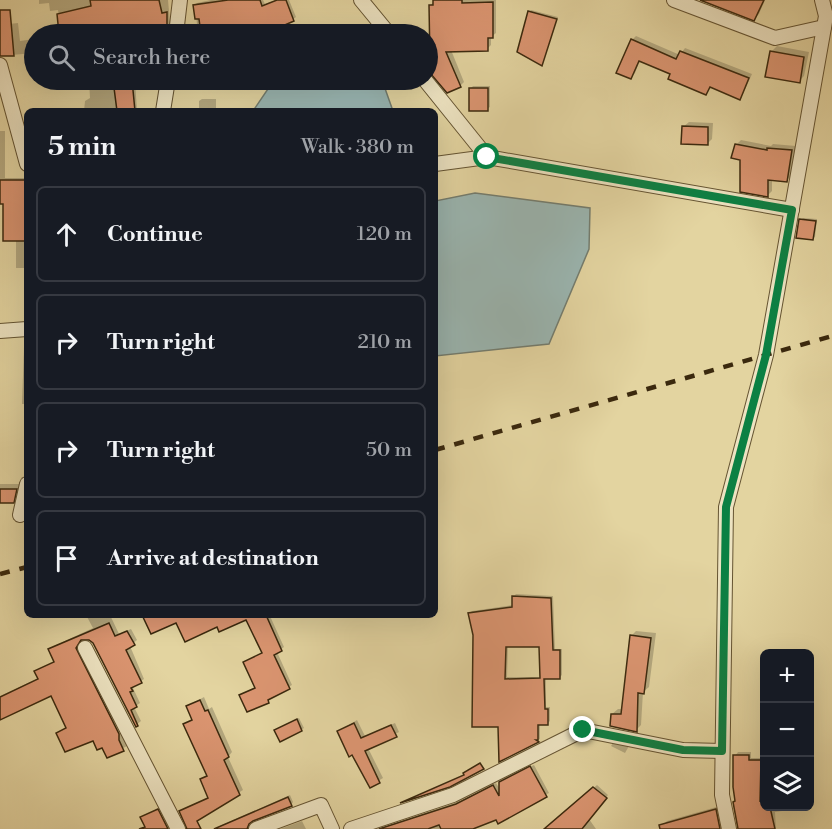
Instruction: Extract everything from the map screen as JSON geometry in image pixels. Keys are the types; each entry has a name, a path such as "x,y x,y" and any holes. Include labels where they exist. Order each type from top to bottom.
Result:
{"street":[{"path":"177,24 180,0"},
{"path":"361,0 381,24"},
{"path":"674,0 775,38 827,19"},
{"path":"729,829 722,795 726,507 766,355 827,19 822,0"},
{"path":"0,65 24,153"},
{"path":"163,108 166,90"},
{"path":"433,90 487,157"},
{"path":"438,164 487,157 792,210"},
{"path":"0,331 24,328"},
{"path":"20,515 24,497"},
{"path":"84,648 177,829"},
{"path":"351,829 453,795 583,730 683,750 722,751"},
{"path":"256,829 321,805 332,829"}],"water":[{"path":"267,90 386,90 392,108 255,108"},
{"path":"475,193 590,208 589,249 549,344 438,356 438,200"}],"building":[{"path":"90,0 159,0 162,13 167,12 167,24 58,24 57,14 91,6"},
{"path":"228,0 260,0 262,6 277,0 286,0 294,21 287,24 200,24 199,19 195,19 193,5"},
{"path":"433,0 462,0 462,3 493,2 493,38 488,38 488,51 446,52 461,87 447,93 438,82 438,24 429,24 429,5 433,5"},
{"path":"700,0 764,0 754,21"},
{"path":"0,10 10,10 14,56 0,56"},
{"path":"528,11 557,19 542,66 517,52"},
{"path":"631,39 676,59 680,51 749,78 740,100 710,87 706,95 668,79 670,74 639,61 631,79 616,73"},
{"path":"770,51 804,57 800,83 765,77"},
{"path":"469,88 488,88 488,111 469,111"},
{"path":"114,90 133,90 135,108 117,108"},
{"path":"682,126 708,127 708,145 681,144"},
{"path":"735,144 767,150 767,148 792,150 787,182 768,180 768,197 740,192 740,160 731,158"},
{"path":"0,180 24,180 24,241 3,241 3,204 0,204"},
{"path":"799,219 816,221 813,240 796,238"},
{"path":"0,489 17,489 14,503 0,503"},
{"path":"512,596 551,598 553,650 560,650 560,679 544,679 548,725 538,725 538,740 536,740 539,742 499,762 498,727 472,727 473,635 468,613 512,607","holes":["506,647 539,647 540,678 505,679"]},
{"path":"143,618 267,618 282,651 274,655 290,689 268,700 269,703 247,712 239,695 255,688 243,662 262,653 246,620 219,632 217,627 185,642 176,623 151,634"},
{"path":"109,623 115,636 127,631 135,645 126,650 142,683 131,688 133,691 130,692 137,707 131,710 138,726 136,727 93,643 89,640 81,640 76,648 119,734 124,751 107,758 102,748 97,750 93,741 65,752 56,733 66,728 51,696 0,720 0,697 38,679 34,671 54,662 48,649"},
{"path":"630,635 651,638 644,694 638,693 637,732 610,726 611,714 621,714"},
{"path":"200,700 205,711 208,710 229,757 224,760 240,795 197,821 201,829 187,829 179,811 208,798 200,779 207,776 183,724 192,720 186,706"},
{"path":"297,719 302,731 280,742 274,730"},
{"path":"354,723 361,738 391,725 397,737 365,751 380,783 370,788 352,755 349,757 337,731"},
{"path":"733,755 749,755 749,760 760,760 760,811 771,811 775,829 738,829 733,787"},
{"path":"480,763 484,769 450,787 400,803 464,775 463,773"},
{"path":"530,766 547,797 498,824 496,820 473,829 441,829 439,825 428,829 379,829 456,804 493,785 499,796 499,782"},
{"path":"593,787 607,798 582,829 544,829"},
{"path":"288,797 292,806 253,821 247,829 214,829"},
{"path":"158,809 168,829 139,829 145,827 140,817"},
{"path":"716,809 720,829 660,829 659,825"}],"railway":[{"path":"438,449 832,336"},
{"path":"0,574 24,568"}],"route":[{"path":"487,157 792,210 766,355 726,507 722,751 683,750 583,730"}]}
